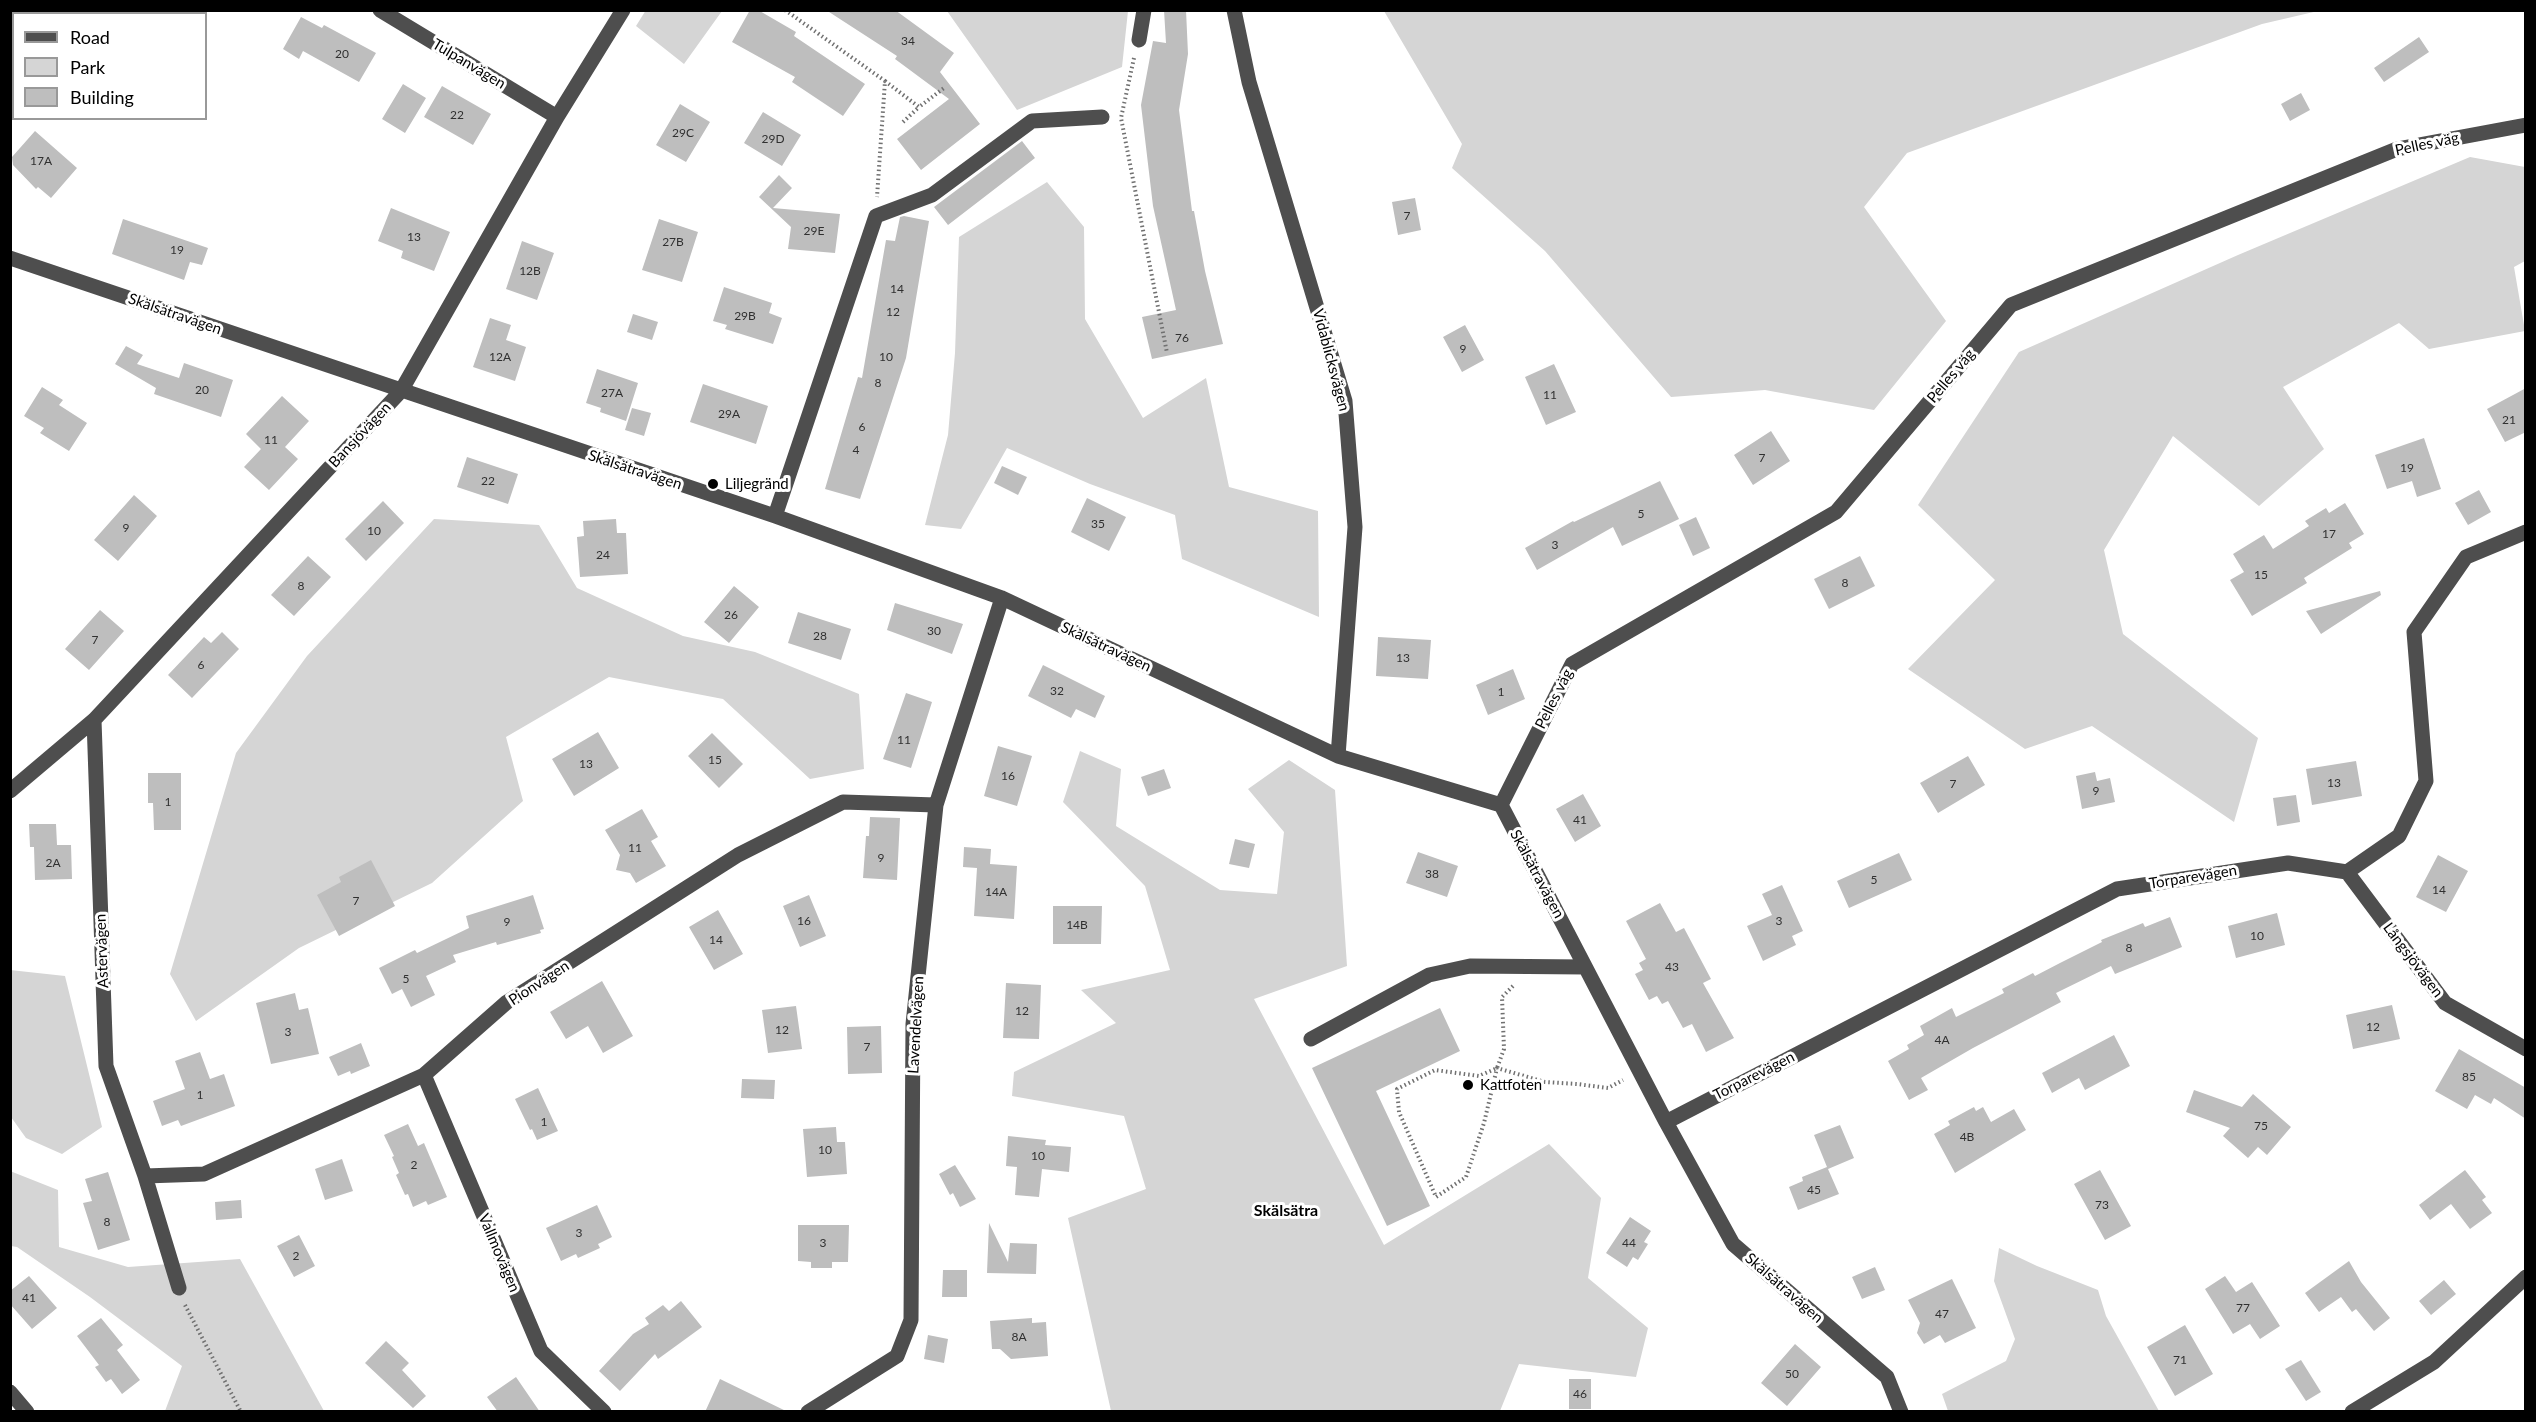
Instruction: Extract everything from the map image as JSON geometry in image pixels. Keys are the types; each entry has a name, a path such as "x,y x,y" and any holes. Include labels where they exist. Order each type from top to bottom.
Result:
{"street":[{"name":"Tulpanvägen","path":"380,10 557,117"},
{"name":"Bansjövägen","path":"10,791 94,720 400,391 557,117 623,10"},
{"path":"1139,40 1143,10"},
{"name":"Vidablicksvägen","path":"1234,10 1249,82 1345,401 1355,527 1338,756"},
{"path":"775,516 876,216 932,195 1032,121 1102,117"},
{"name":"Pelles väg","path":"1501,805 1572,664 1836,512 2011,305 2397,148 2526,125"},
{"name":"Skälsätravägen","path":"10,258 775,516 1002,598 1338,756 1501,805 1666,1122 1733,1244 1887,1377 1901,1412"},
{"path":"2347,872 2399,836 2426,781 2414,632 2466,558 2526,532"},
{"name":"Lavendelvägen","path":"808,1412 897,1356 911,1320 913,1024 936,805 1002,598"},
{"name":"Astervägen","path":"94,720 105,1066 145,1176 179,1288"},
{"name":"Pionvägen","path":"145,1176 204,1174 424,1075 507,1002 738,855 843,802 936,805"},
{"name":"Torparevägen","path":"1666,1122 2117,889 2288,863 2347,872"},
{"name":"Långsjövägen","path":"2347,872 2445,1003 2526,1049"},
{"path":"1311,1039 1429,975 1470,966 1585,967"},
{"name":"Vallmovägen","path":"424,1075 541,1351 604,1412"},
{"path":"2352,1412 2434,1362 2526,1277"},
{"path":"10,1392 27,1412"}],"path":[{"path":"785,10 919,107"},
{"path":"1139,40 1121,118 1167,353"},
{"path":"876,216 885,81"},
{"path":"903,122 944,88"},
{"path":"1530,968 1502,996 1504,1050 1497,1068 1484,1123 1466,1177 1436,1197 1399,1112 1397,1089 1435,1070 1479,1076 1497,1068 1545,1082 1577,1083 1608,1088 1639,1070"},
{"path":"179,1288 182,1299 241,1412"}],"green space":[{"path":"646,10 722,11 684,64 636,26"},
{"path":"947,11 1128,11 1122,67 1017,110"},
{"path":"1384,11 2318,11 2262,24 1907,153 1864,207 1946,321 1874,410 1765,390 1671,397 1545,251 1452,168 1462,144"},
{"path":"2470,157 2525,167 2525,261 2514,267 2525,331 2429,349 2399,323 2283,387 2324,449 2259,506 2173,436 2104,550 2123,634 2258,738 2234,822 2092,726 2025,749 1908,669 1995,580 1918,505 2019,352 2238,255"},
{"path":"1047,182 1084,227 1085,319 1143,418 1206,378 1229,487 1318,511 1319,617 1182,559 1175,515 1090,484 1007,448 961,529 925,525 948,435 955,353 959,237"},
{"path":"434,519 539,525 577,588 683,636 755,652 859,694 864,769 810,779 723,699 609,677 506,737 523,801 432,883 299,948 196,1021 170,974 236,753 307,656"},
{"path":"1080,751 1121,769 1116,826 1220,890 1277,894 1284,832 1248,789 1289,760 1335,790 1347,966 1254,999 1384,1245 1549,1144 1601,1198 1588,1278 1648,1328 1636,1377 1519,1364 1500,1411 1111,1411 1068,1218 1146,1189 1124,1116 1012,1096 1014,1072 1116,1023 1081,990 1170,970 1145,886 1063,802"},
{"path":"10,970 65,976 102,1127 62,1154 26,1138 11,1117"},
{"path":"10,1171 58,1190 59,1247 128,1267 240,1259 324,1411 165,1411 182,1366 90,1297 17,1247 11,1246"},
{"path":"1999,1248 2098,1290 2106,1316 2159,1411 1948,1411 1942,1394 2006,1361 2015,1339 1994,1281"}],"building":[{"path":"750,10 758,10 796,32 794,36 865,84 843,116 792,82 795,77 732,42"},
{"path":"826,10 895,10 954,53 940,72 980,124 921,170 897,139 949,99 895,59 897,56"},
{"path":"1164,10 1186,10 1188,54 1179,110 1192,211 1194,211 1205,271 1223,344 1152,359 1142,317 1176,310 1153,206 1141,105 1153,41 1166,43"},
{"path":"301,17 322,28 324,25 376,53 359,82 303,51 299,59 283,49"},
{"path":"2419,37 2429,52 2384,82 2374,68"},
{"path":"403,84 426,98 405,133 382,119"},
{"path":"442,86 491,114 473,145 424,117"},
{"path":"2301,93 2310,110 2290,121 2281,104"},
{"path":"680,104 710,122 686,162 656,145"},
{"path":"763,112 801,135 782,166 744,143"},
{"path":"35,131 77,168 51,198 38,187 36,189 13,165 12,157"},
{"path":"1022,141 1035,158 948,225 934,207"},
{"path":"779,175 792,188 773,208 840,214 835,253 788,249 791,227 759,197"},
{"path":"1415,198 1421,230 1398,235 1392,202"},
{"path":"391,208 450,232 434,271 401,258 403,251 378,241"},
{"path":"900,217 929,221 906,358 860,499 825,489 858,377 862,378 886,240 895,241"},
{"path":"123,219 208,248 202,265 190,262 184,280 112,254"},
{"path":"659,219 698,232 682,282 642,270"},
{"path":"522,241 554,253 537,300 506,289"},
{"path":"724,287 772,303 769,313 782,318 773,344 725,329 727,325 713,321"},
{"path":"633,314 658,322 652,340 627,332"},
{"path":"490,318 511,325 506,340 526,347 515,381 473,367"},
{"path":"1465,325 1484,360 1462,372 1443,337"},
{"path":"126,346 143,355 137,364 179,378 184,363 233,380 221,417 154,394 156,388 115,364"},
{"path":"1554,364 1576,412 1546,425 1525,377"},
{"path":"597,369 638,383 626,421 600,412 601,408 586,403"},
{"path":"703,384 768,406 756,444 690,422"},
{"path":"42,387 63,400 59,405 87,423 69,451 40,433 44,428 24,416"},
{"path":"2526,388 2526,432 2505,442 2487,409"},
{"path":"282,396 309,421 285,447 298,459 269,490 244,467 261,449 246,434"},
{"path":"632,408 651,413 644,436 625,430"},
{"path":"1771,431 1790,461 1753,485 1734,455"},
{"path":"2424,438 2441,489 2417,497 2412,481 2387,489 2375,455"},
{"path":"467,457 518,474 508,504 457,487"},
{"path":"1002,466 1027,477 1018,495 994,483"},
{"path":"1660,481 1679,519 1622,546 1613,527 1537,570 1525,548 1573,521"},
{"path":"2479,490 2491,512 2468,525 2455,503"},
{"path":"134,495 157,516 118,561 94,540"},
{"path":"1087,498 1126,517 1109,551 1071,532"},
{"path":"383,501 404,523 366,561 345,539"},
{"path":"2345,503 2364,534 2349,543 2352,548 2304,578 2307,583 2252,616 2230,580 2244,572 2233,554 2264,535 2273,549 2309,526 2305,521 2326,508 2329,513"},
{"path":"1696,517 1710,548 1693,556 1679,525"},
{"path":"616,519 617,533 626,533 628,574 580,577 577,537 584,536 583,521"},
{"path":"308,556 331,577 294,616 271,595"},
{"path":"1860,556 1875,586 1829,609 1814,579"},
{"path":"734,586 759,607 729,643 704,622"},
{"path":"2380,591 2381,595 2321,634 2306,611"},
{"path":"895,603 963,624 952,654 887,630"},
{"path":"100,610 124,631 89,670 65,649"},
{"path":"798,612 851,629 841,660 788,643"},
{"path":"222,632 239,649 192,698 168,675 204,637 211,643"},
{"path":"1378,637 1431,640 1428,679 1376,676"},
{"path":"1043,665 1105,696 1095,718 1076,709 1071,718 1028,696"},
{"path":"1513,669 1525,699 1488,715 1476,685"},
{"path":"906,693 932,702 911,768 883,759"},
{"path":"598,732 619,768 574,796 552,759"},
{"path":"712,733 743,764 719,788 688,756"},
{"path":"998,746 1032,756 1017,806 984,796"},
{"path":"1968,756 1985,785 1938,813 1920,783"},
{"path":"2356,761 2362,796 2312,805 2306,769"},
{"path":"1164,769 1171,788 1148,796 1141,777"},
{"path":"2095,772 2097,781 2110,778 2115,802 2082,809 2076,776"},
{"path":"148,773 181,773 181,830 154,830 153,803 148,803"},
{"path":"1583,794 1601,826 1575,842 1556,809"},
{"path":"2296,795 2300,822 2277,826 2273,798"},
{"path":"642,809 658,837 651,841 666,866 636,883 630,873 616,870 620,855 605,830"},
{"path":"870,817 900,818 897,880 863,878 866,836 869,836"},
{"path":"29,824 56,824 57,845 71,845 72,879 35,880 34,847 30,847"},
{"path":"1235,839 1255,844 1249,868 1229,864"},
{"path":"964,847 991,849 990,864 1017,866 1014,919 974,916 977,868 963,867"},
{"path":"1418,852 1458,866 1447,897 1406,883"},
{"path":"1899,853 1912,880 1849,908 1837,881"},
{"path":"2438,855 2468,871 2446,912 2416,897"},
{"path":"371,860 395,906 339,936 317,895 341,882 339,877"},
{"path":"1782,885 1803,931 1792,936 1796,945 1763,961 1747,926 1772,915 1762,894"},
{"path":"533,895 544,929 540,930 541,933 497,945 496,942 453,955 456,962 426,976 435,995 411,1007 402,989 392,994 379,968 415,950 417,953 469,928 466,916"},
{"path":"809,895 826,936 800,947 783,906"},
{"path":"1660,903 1676,932 1684,928 1711,979 1703,983 1734,1038 1706,1052 1692,1024 1683,1028 1668,1001 1662,1004 1657,996 1649,1000 1635,974 1643,970 1639,963 1646,959 1626,921"},
{"path":"1053,906 1102,906 1101,944 1053,944"},
{"path":"718,910 743,954 714,970 689,927"},
{"path":"2277,913 2285,945 2236,958 2228,926"},
{"path":"2170,917 2182,947 2115,974 2111,966 2056,993 2061,1002 1921,1078 1928,1090 1909,1100 1888,1061 1909,1049 1907,1045 1924,1035 1920,1026 1952,1008 1956,1017 2004,993 2002,989 2033,973 2035,976 2102,942 2101,940 2143,923 2145,927"},
{"path":"602,981 633,1036 603,1053 588,1026 566,1039 550,1012"},
{"path":"1006,983 1041,985 1039,1039 1003,1038"},
{"path":"295,993 299,1010 308,1008 319,1054 271,1064 256,1003"},
{"path":"2392,1005 2400,1039 2353,1049 2346,1015"},
{"path":"796,1006 802,1049 768,1053 762,1010"},
{"path":"1440,1008 1460,1051 1376,1091 1430,1206 1387,1226 1312,1068"},
{"path":"881,1026 882,1073 848,1074 847,1027"},
{"path":"2114,1035 2130,1066 2085,1090 2079,1078 2052,1093 2042,1073"},
{"path":"361,1043 370,1066 351,1074 350,1071 338,1076 329,1057"},
{"path":"2459,1049 2526,1088 2526,1119 2494,1098 2491,1104 2475,1095 2467,1109 2435,1091"},
{"path":"200,1052 210,1079 224,1074 235,1106 181,1126 178,1120 162,1126 153,1101 185,1089 175,1061"},
{"path":"742,1079 775,1080 774,1099 741,1098"},
{"path":"538,1088 558,1131 537,1140 515,1099"},
{"path":"2194,1090 2242,1107 2253,1094 2291,1127 2267,1155 2258,1147 2248,1158 2223,1136 2230,1128 2186,1112"},
{"path":"1974,1107 1976,1111 1983,1107 1991,1122 2014,1109 2026,1130 1955,1173 1934,1134 1950,1125 1948,1121"},
{"path":"408,1124 418,1146 424,1143 447,1197 428,1205 426,1201 413,1207 408,1194 405,1195 396,1175 399,1173 392,1157 394,1156 384,1135"},
{"path":"1840,1125 1854,1158 1828,1169 1839,1194 1798,1210 1789,1187 1803,1181 1802,1177 1827,1167 1814,1135"},
{"path":"836,1127 837,1142 845,1142 847,1174 807,1177 803,1129"},
{"path":"1008,1136 1046,1140 1045,1145 1071,1147 1069,1172 1042,1169 1039,1197 1015,1195 1017,1167 1006,1166"},
{"path":"342,1159 353,1191 325,1200 315,1169"},
{"path":"955,1165 976,1199 960,1207 953,1193 950,1195 939,1174"},
{"path":"2100,1170 2131,1226 2105,1240 2074,1184"},
{"path":"2465,1170 2486,1197 2482,1200 2492,1213 2470,1229 2451,1204 2430,1220 2419,1205"},
{"path":"108,1172 130,1240 98,1250 83,1203 92,1201 85,1179"},
{"path":"241,1200 242,1218 216,1220 215,1202"},
{"path":"597,1205 612,1237 598,1244 600,1248 578,1258 576,1254 561,1261 546,1228"},
{"path":"1630,1217 1651,1231 1644,1242 1648,1244 1638,1260 1633,1257 1627,1267 1606,1253"},
{"path":"989,1223 1008,1262 1010,1243 1037,1244 1036,1274 987,1273"},
{"path":"798,1225 849,1225 848,1262 832,1262 832,1268 811,1268 811,1262 798,1261"},
{"path":"299,1235 315,1266 294,1277 277,1246"},
{"path":"2349,1261 2361,1282 2390,1318 2374,1331 2356,1309 2352,1312 2341,1297 2319,1312 2305,1293"},
{"path":"1875,1267 1885,1290 1862,1299 1852,1277"},
{"path":"943,1270 967,1270 967,1297 942,1297"},
{"path":"29,1276 57,1308 32,1329 10,1304 10,1291"},
{"path":"2225,1276 2236,1292 2252,1282 2280,1326 2260,1339 2250,1324 2233,1334 2205,1289"},
{"path":"1952,1279 1976,1328 1945,1343 1940,1335 1924,1344 1917,1333 1920,1323 1908,1300"},
{"path":"2444,1280 2456,1294 2431,1315 2419,1301"},
{"path":"681,1301 702,1327 658,1359 655,1354 620,1391 599,1371 633,1334 649,1324 645,1318 663,1305 669,1311"},
{"path":"101,1318 123,1345 117,1350 140,1380 122,1394 111,1379 106,1382 95,1367 99,1365 77,1336"},
{"path":"1032,1318 1032,1323 1046,1322 1048,1356 1011,1359 1000,1349 992,1349 990,1321"},
{"path":"2185,1325 2213,1374 2175,1396 2147,1347"},
{"path":"928,1335 948,1339 944,1363 924,1359"},
{"path":"386,1341 409,1363 402,1370 426,1396 413,1408 365,1363"},
{"path":"1795,1344 1821,1367 1787,1406 1761,1383"},
{"path":"2301,1360 2321,1392 2306,1401 2285,1369"},
{"path":"516,1377 540,1412 498,1412 487,1397"},
{"path":"720,1379 788,1412 705,1412"},
{"path":"1569,1379 1591,1379 1591,1409 1569,1409"}],"place":[{"name":"Liljegränd","path":"713,484"},
{"name":"Kattfoten","path":"1468,1085"}],"district":[{"name":"Skälsätra","path":"1286,1211"}]}
